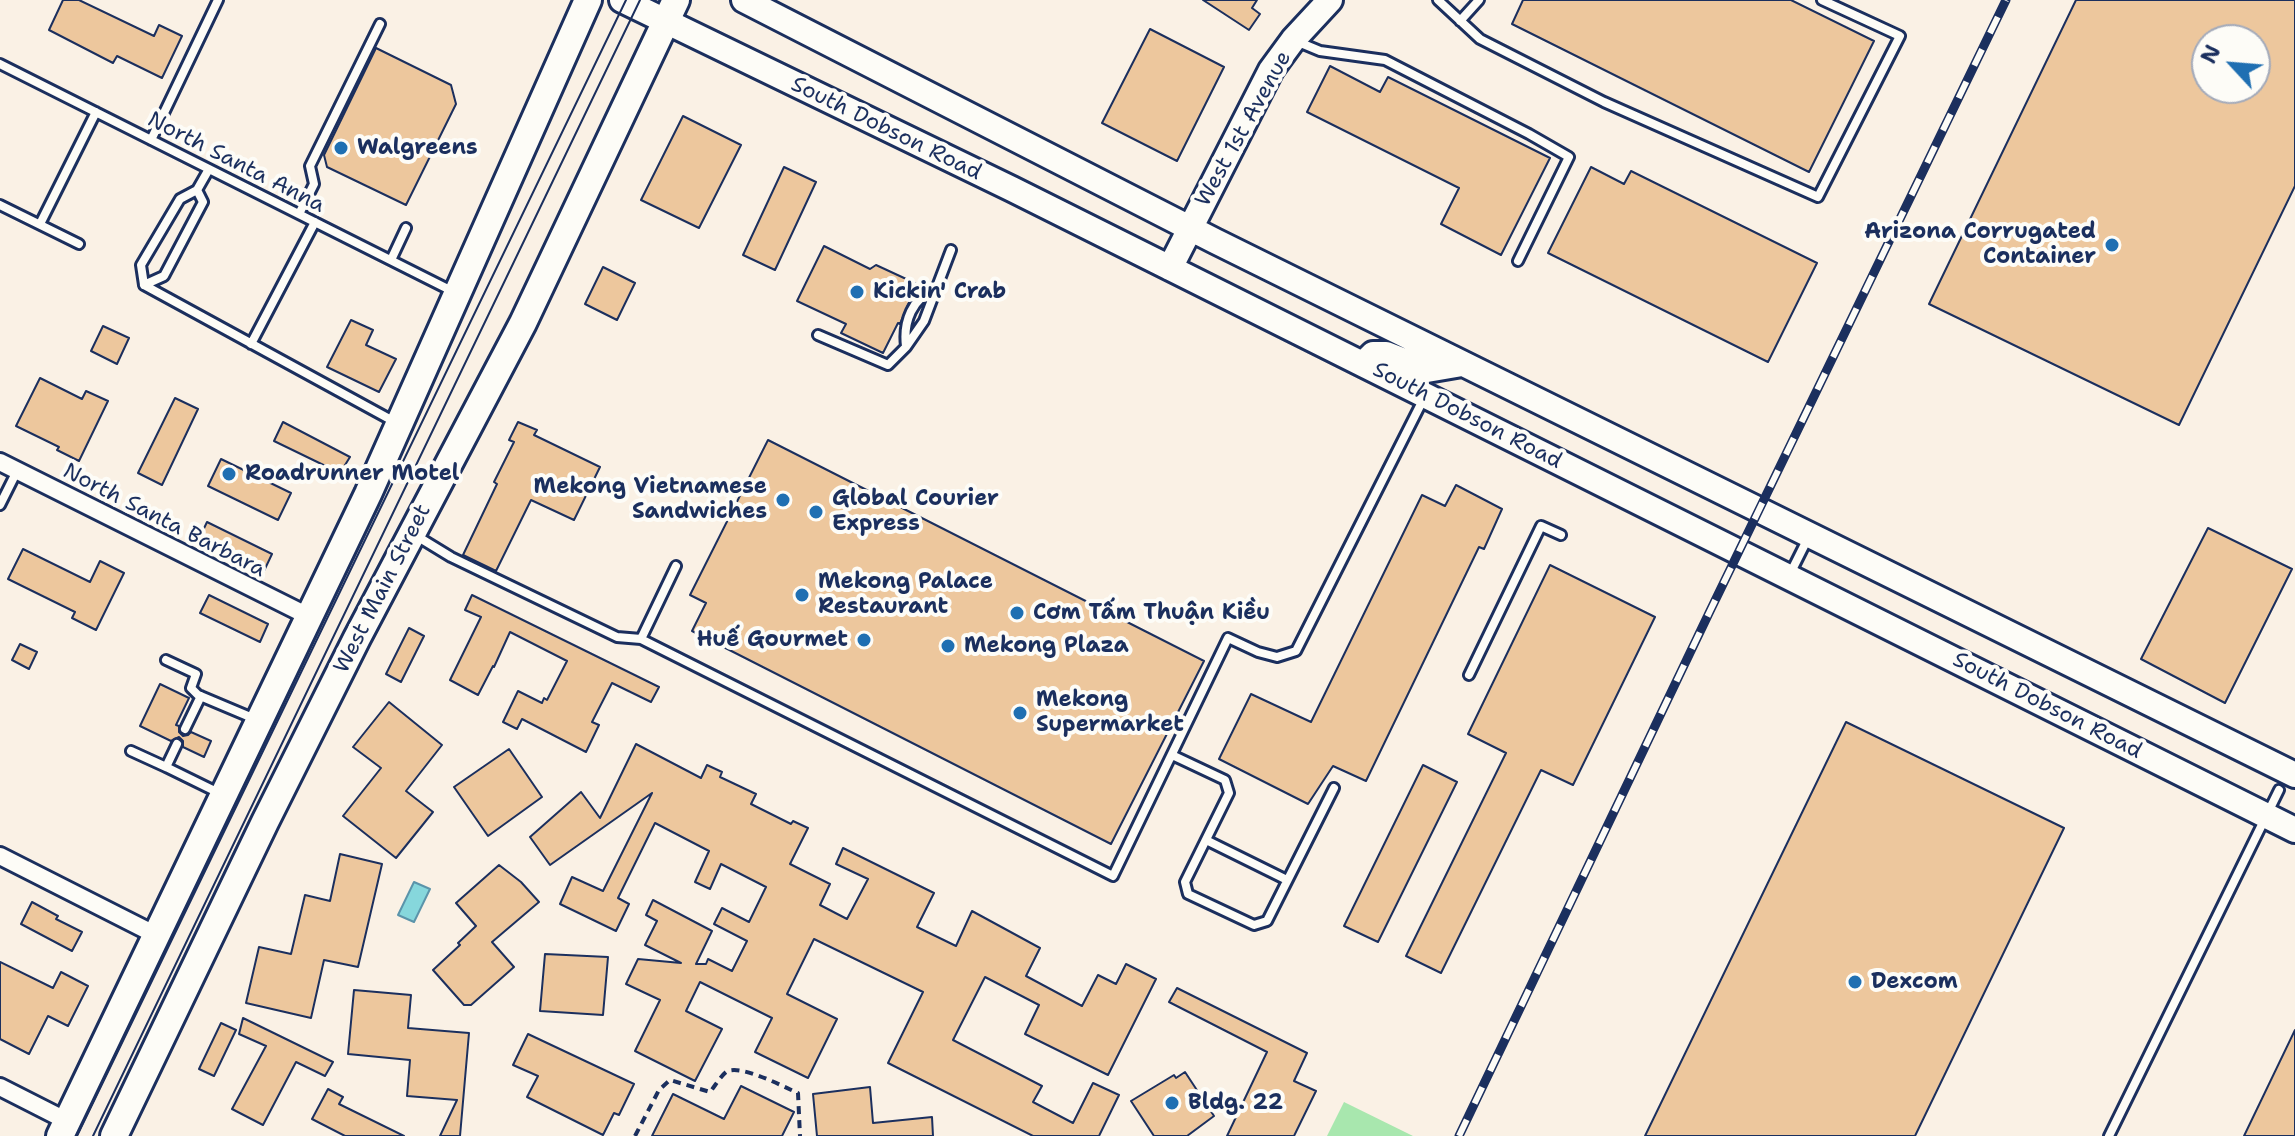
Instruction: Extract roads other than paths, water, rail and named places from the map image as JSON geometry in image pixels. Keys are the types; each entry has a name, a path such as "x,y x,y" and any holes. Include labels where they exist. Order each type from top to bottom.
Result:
{"main road":[{"path":"63,1128 310,617 588,0"},
{"name":"South Dobson Road","path":"744,0 1190,228 1809,535 2287,783"},
{"name":"West 1st Avenue","path":"1170,268 1271,70 1293,40 1330,0"},
{"name":"South Dobson Road","path":"630,4 671,11 1170,268 2295,830"},
{"name":"West Main Street","path":"114,1136 357,638 528,312 671,11"},
{"path":"1363,364 1373,354 1386,354 1427,370 1462,364"}],"street":[{"name":"North Santa Barbara","path":"0,462 310,617"},
{"path":"0,856 156,935"},
{"path":"0,1087 63,1128"}],"lane":[{"path":"151,140 218,0"},
{"path":"1438,0 1480,39 1604,102 1818,197 1900,36 1822,0"},
{"path":"1460,21 1479,0"},
{"path":"299,214 314,184 310,166 380,24"},
{"path":"1293,40 1320,51 1385,60 1569,157 1518,261"},
{"name":"North Santa Anna","path":"0,64 457,293"},
{"path":"40,224 96,112"},
{"path":"144,285 141,265 180,199 197,190 209,169"},
{"path":"144,285 164,276 203,202 197,190"},
{"path":"0,205 79,244"},
{"path":"251,344 315,222"},
{"path":"391,260 406,228"},
{"path":"818,335 888,365 906,347 924,321 951,250"},
{"path":"144,285 399,425"},
{"path":"906,347 904,330 909,314 925,292 936,288"},
{"path":"412,533 451,557 617,637 641,639 1113,876 1228,638 1277,657 1296,651 1425,396"},
{"path":"0,505 17,471"},
{"path":"1469,675 1541,526 1561,535"},
{"path":"1788,577 1809,535"},
{"path":"641,639 676,566"},
{"path":"166,660 196,674 191,688 201,696 260,720"},
{"path":"185,729 201,696"},
{"path":"166,767 177,744"},
{"path":"131,751 224,795"},
{"path":"1172,755 1225,780 1229,793 1185,882 1188,894 1254,925 1267,921 1334,788"},
{"path":"2109,1136 2265,815 2287,783"},
{"path":"1206,840 1287,880"}],"water":[{"path":"414,882 430,889 414,922 398,915"}],"tram line":[{"path":"77,1136 626,0"},
{"path":"93,1136 640,0"}],"railway":[{"path":"1459,1136 2006,0"}],"place":[{"name":"Walgreens","path":"341,148"},
{"name":"Arizona Corrugated Container","path":"2112,245"},
{"name":"Kickin' Crab","path":"857,292"},
{"name":"Roadrunner Motel","path":"229,474"},
{"name":"Mekong Vietnamese Sandwiches","path":"783,500"},
{"name":"Global Courier Express","path":"816,512"},
{"name":"Mekong Palace Restaurant","path":"802,595"},
{"name":"Cơm Tấm Thuận Kiều","path":"1017,613"},
{"name":"Huế Gourmet","path":"864,640"},
{"name":"Mekong Plaza","path":"948,646"},
{"name":"Mekong Supermarket","path":"1020,713"},
{"name":"Dexcom","path":"1855,982"},
{"name":"Bldg. 22","path":"1172,1103"}]}
